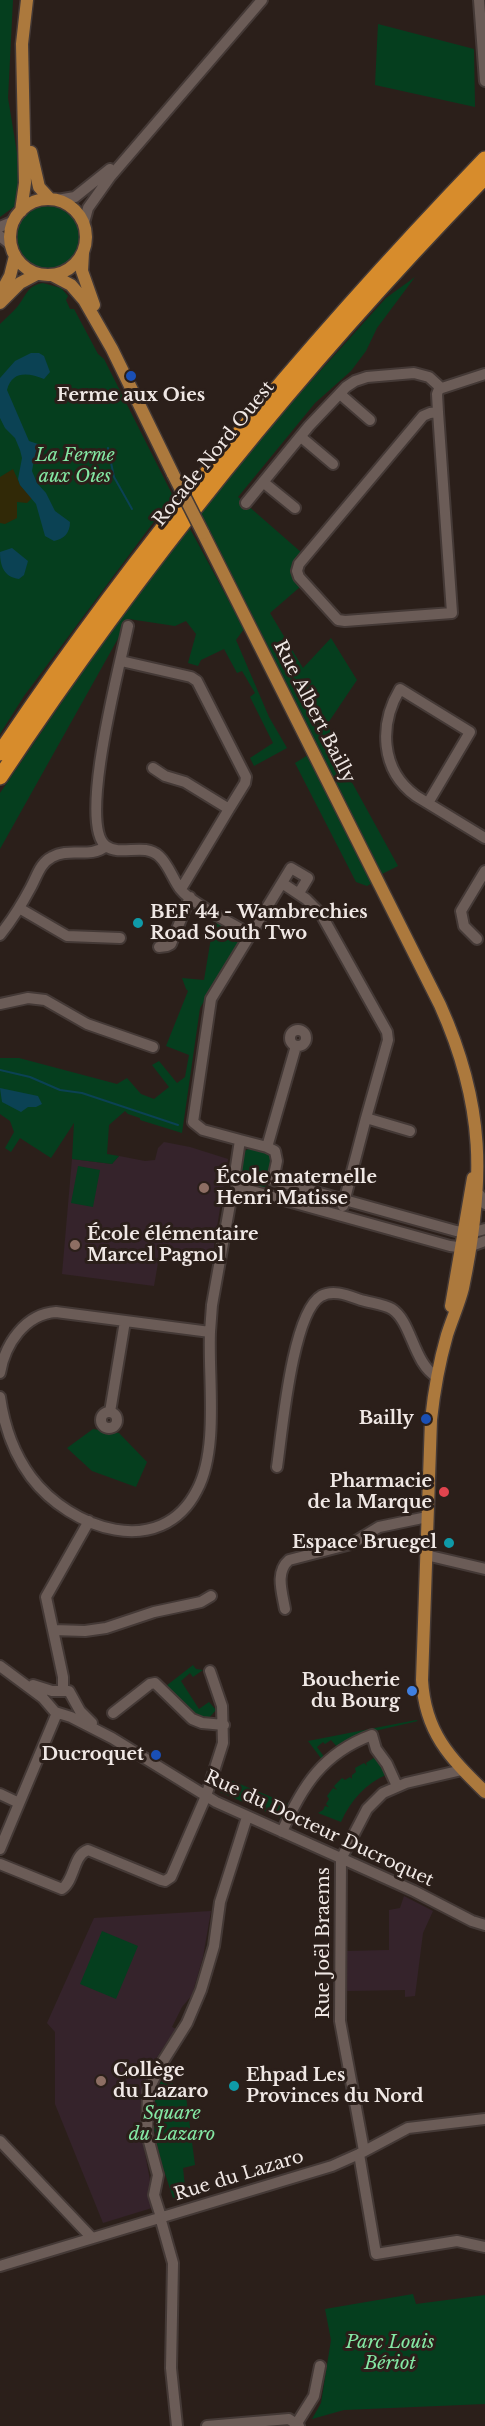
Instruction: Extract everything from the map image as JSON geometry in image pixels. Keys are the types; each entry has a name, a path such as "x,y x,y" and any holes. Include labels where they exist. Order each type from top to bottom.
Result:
{"highway":[{"name":"Rocade Nord Ouest","path":"0,753 108,598 206,471 341,312 485,158"},
{"name":"Rocade Nord Ouest","path":"0,777 57,692 124,599 216,480 345,327 485,177"}],"main road":[{"path":"0,294 10,276 13,250 10,233 25,189 22,44 27,0"},
{"path":"13,250 24,267 37,274 52,275 71,268 83,252 86,238 84,224 75,211 54,200 40,189 34,172 24,96"},
{"path":"17,216 32,203 54,200"},
{"name":"Rue Albert Bailly","path":"83,252 81,265 83,276 112,349"},
{"path":"0,303 23,280 37,274"},
{"name":"Rue Albert Bailly","path":"52,275 71,285 80,294 112,349 457,1042 480,1136 483,1199 475,1231 467,1247 463,1290 447,1337 437,1377 430,1429 422,1666 424,1704 437,1738 462,1770 485,1792"},
{"name":"Rue Albert Bailly","path":"471,1096 475,1231"}],"street":[{"path":"84,224 92,200 144,135 262,0"},
{"path":"479,0 485,81"},
{"path":"54,200 70,199 92,185 144,135"},
{"path":"0,227 17,216"},
{"path":"0,236 13,250"},
{"path":"246,502 301,436 350,384 363,378 414,373 429,377 441,388"},
{"path":"438,412 423,416 299,564 297,571 299,577 338,620 452,613 438,412 436,394 441,388 485,374"},
{"path":"340,394 370,420"},
{"path":"301,436 333,464"},
{"path":"262,482 295,508"},
{"path":"128,626 103,741 98,778 97,824 99,834 106,846 115,849 153,851 164,861 181,889 190,897 251,935"},
{"path":"121,661 191,677 197,681 246,777 181,889"},
{"path":"428,802 470,732 400,689 386,722 388,751 394,769 404,785 428,802 485,838"},
{"path":"153,768 165,776 185,782 229,809"},
{"path":"0,935 19,908 38,871 48,859 60,854 96,853 106,846"},
{"path":"268,1196 277,1157 275,1151 200,1129 193,1118 210,1003 291,868 308,878 299,893"},
{"path":"477,939 465,926 461,911 485,871"},
{"path":"282,883 299,893 321,914 387,1032 388,1040 340,1215"},
{"path":"159,947 171,944 190,897"},
{"path":"19,908 67,936 120,938"},
{"path":"0,1004 28,998 45,1000 87,1024 153,1047"},
{"path":"267,1147 296,1046"},
{"path":"366,1118 410,1131"},
{"path":"240,1140 234,1180 241,1188 467,1247 485,1241"},
{"path":"273,1180 475,1231"},
{"path":"0,1397 13,1446 32,1478 65,1508 89,1521 124,1532 148,1530 174,1519 194,1496 203,1475 209,1435 212,1305 230,1204 232,1197 241,1188"},
{"path":"277,1467 292,1359 311,1309 321,1297 336,1293 391,1309 400,1318 422,1362 437,1377"},
{"path":"0,1373 4,1357 25,1324 39,1316 56,1312 210,1332"},
{"path":"110,1412 125,1321"},
{"path":"285,1609 280,1575 283,1566 289,1560 351,1544 379,1527 427,1517"},
{"path":"0,1849 57,1712 50,1698 60,1690 63,1677 46,1597 89,1521"},
{"path":"426,1555 485,1569"},
{"path":"53,1630 85,1631 106,1628 154,1612 201,1602 211,1596"},
{"name":"Rue du Docteur Ducroquet","path":"4,1669 39,1688 60,1690"},
{"name":"Rue du Docteur Ducroquet","path":"4,1669 43,1698 57,1712 112,1738 206,1796 247,1817 485,1925"},
{"path":"0,1864 62,1889 67,1885 81,1854 88,1850 165,1881 173,1874 206,1796 222,1749 224,1725 221,1699 210,1671"},
{"path":"113,1713 150,1684 155,1683 192,1719 202,1723 224,1725"},
{"path":"57,1712 71,1711 75,1701 70,1692 60,1690"},
{"name":"Rue du Docteur Ducroquet","path":"75,1701 82,1714 112,1738"},
{"path":"282,1832 310,1778 342,1750 363,1738 372,1735 376,1749 387,1764 397,1786"},
{"name":"Rue Joël Braems","path":"462,1770 397,1786 383,1793 367,1809 341,1859 340,2021 376,2254 458,2241 485,2247"},
{"path":"0,1794 19,1803"},
{"path":"177,2426 171,2368 173,2263 154,2195 158,2175 147,2134 148,2091 160,2066 187,2023 201,1990 212,1953 220,1902 247,1817"},
{"name":"Rue du Lazaro","path":"0,2266 325,2168 362,2153 408,2128 485,2119"},
{"path":"0,2141 92,2238"},
{"path":"207,2426 286,2419 298,2425 314,2396 320,2366"}],"shaded area":[{"path":"164,1142 190,1147 228,1159 212,1258 160,1251 154,1286 62,1274 72,1159 112,1164 119,1156 145,1161 155,1160 158,1148"},
{"path":"404,1896 433,1911 423,1933 415,1996 405,1997 405,1990 347,1991 347,1951 389,1950 389,1910 400,1908"},
{"name":"Collège du Lazaro","path":"211,1911 203,1957 192,1995 182,2007 172,2027 176,2029 151,2066 141,2095 140,2127 155,2207 103,2223 55,2104 55,2032 47,2023 94,1918"}],"green space":[{"path":"0,0 13,0 8,98 18,159 18,195 15,206 0,217"},
{"path":"378,24 474,49 475,107 375,85"},
{"path":"48,206 65,211 70,215 74,220 79,237 74,254 70,259 65,263 48,268 31,263 26,259 22,254 17,237 22,220 26,215 31,211"},
{"path":"415,277 377,328 366,351 351,371 315,403 238,497 302,553 293,570 296,583 300,587 270,613 303,668 331,638 357,680 328,723 338,757 398,866 382,874 200,511 276,420 386,298"},
{"name":"La Ferme aux Oies","path":"43,283 61,288 68,296 66,300 70,309 74,309 98,354 104,359 173,496 24,696 0,734 0,324 18,306 30,288"},
{"path":"189,527 244,629 236,640 269,717 287,748 254,766 250,758 273,743 250,697 255,693 242,671 237,673 224,649 201,660 198,666 188,663 196,634 186,621 175,626 129,619 0,849 0,793 122,614"},
{"path":"308,755 374,882 367,886 356,882 295,763"},
{"path":"214,920 243,936 200,1008 182,1133 140,1120 125,1111 109,1125 107,1154 119,1156 112,1164 72,1159 74,1123 51,1158 20,1138 11,1152 5,1148 14,1132 10,1121 0,1114 0,1058 19,1058 117,1084 127,1078 141,1094 154,1099 169,1087 152,1065 159,1061 177,1083 185,1077 189,1055 166,1046 188,991 182,978 204,980"},
{"path":"250,1148 268,1154 272,1160 267,1185 260,1190 243,1186 239,1180 243,1152"},
{"path":"78,1166 100,1170 93,1207 71,1203"},
{"path":"93,1429 119,1433 147,1462 136,1487 92,1471 67,1448"},
{"path":"193,1665 196,1669 203,1670 193,1677 190,1673 181,1681 199,1709 209,1702 216,1710 208,1719 189,1711 166,1686"},
{"path":"418,1721 366,1733 338,1748 331,1740 325,1744 323,1742 317,1747 325,1758 323,1761 308,1741"},
{"path":"367,1741 388,1774 373,1782 360,1794 349,1807 341,1822 318,1813 325,1806 329,1807 326,1804 329,1799 327,1796 333,1788 337,1790 334,1786 342,1778 352,1779 352,1775 356,1772 355,1768 364,1763 367,1766 366,1763 375,1757"},
{"path":"225,1778 291,1805 285,1820 220,1792"},
{"path":"102,1931 138,1946 116,1999 80,1984"},
{"name":"Square du Lazaro","path":"162,2079 185,2089 195,2165 183,2168 186,2197 180,2199 173,2198 156,2138 154,2109"},
{"name":"Parc Louis Bériot","path":"413,2294 416,2304 485,2295 485,2404 344,2410 312,2419 321,2403 331,2340 325,2309"}],"sand":[{"path":"13,469 20,485 32,498 27,503 17,502 17,518 5,524 0,523 0,477"}],"water":[{"path":"31,353 44,356 50,372 44,379 33,375 17,376 9,384 7,390 29,441 38,444 42,455 34,460 32,471 37,483 46,493 55,511 70,522 66,535 54,541 45,536 36,504 20,485 18,479 22,458 20,450 15,438 5,428 0,418 0,378 15,361"},
{"path":"12,548 28,561 24,575 19,579 6,573 1,562 0,552"},
{"path":"0,1088 38,1096 42,1104 28,1107 21,1112 2,1102"}],"waterway":[{"path":"108,448 114,477 132,509"},
{"path":"0,1070 30,1077 60,1090 82,1093 178,1125"}],"place":[{"name":"Ferme aux Oies","path":"131,376"},
{"name":"BEF 44 - Wambrechies Road South Two","path":"138,923"},
{"name":"École maternelle Henri Matisse","path":"204,1188"},
{"name":"École élémentaire Marcel Pagnol","path":"75,1245"},
{"name":"Bailly","path":"426,1419"},
{"name":"Pharmacie de la Marque","path":"444,1492"},
{"name":"Espace Bruegel","path":"449,1543"},
{"name":"Boucherie du Bourg","path":"412,1691"},
{"name":"Ducroquet","path":"156,1755"},
{"name":"Collège du Lazaro","path":"101,2081"},
{"name":"Ehpad Les Provinces du Nord","path":"234,2086"}]}
